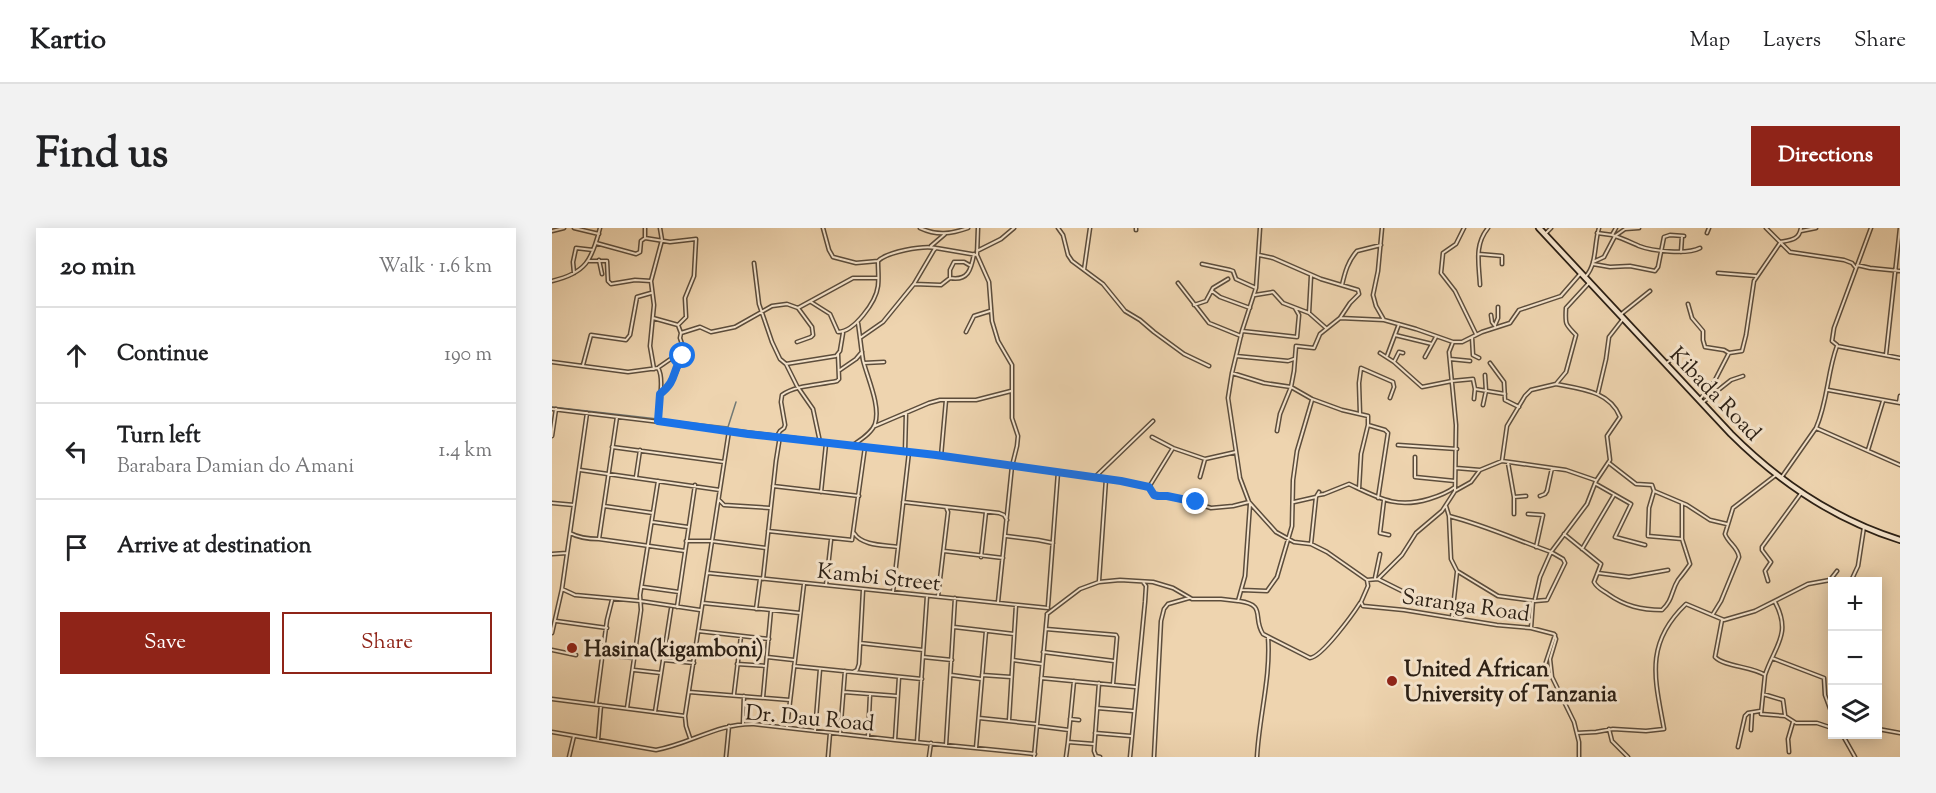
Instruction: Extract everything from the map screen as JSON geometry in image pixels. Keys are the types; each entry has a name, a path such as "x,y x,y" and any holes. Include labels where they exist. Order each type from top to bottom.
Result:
{"main road":[{"name":"Kibada Road","path":"1539,228 1748,451 1779,476 1832,511 1864,527 1900,540"}],"street":[{"path":"552,231 564,228"},
{"path":"574,228 598,234"},
{"path":"552,281 565,278 589,261 600,228"},
{"path":"596,243 636,254 639,252 641,241 645,238 645,228"},
{"path":"658,421 661,373 656,368 650,346 654,301 651,293 651,280 662,240 660,228"},
{"path":"823,228 833,257 856,263 878,261 884,256 930,247 960,253 974,253 1014,228"},
{"path":"920,228 927,232 945,234 968,228"},
{"path":"915,284 941,285 950,278 964,277 971,266 978,228"},
{"path":"1058,228 1063,235 1068,255 1084,271 1103,284 1128,313 1184,354 1209,366"},
{"path":"1084,271 1090,228"},
{"path":"1260,228 1255,295 1242,331 1228,398 1240,478 1250,502 1269,526 1288,539 1311,544 1337,558 1367,580 1376,579 1416,598"},
{"path":"1382,228 1373,295 1384,320"},
{"path":"1464,228 1456,244 1443,253 1441,273 1455,291 1476,334"},
{"path":"1480,285 1480,239 1488,228"},
{"path":"1545,234 1551,228"},
{"path":"1593,263 1599,228"},
{"path":"1340,318 1384,320 1453,342 1462,342 1476,334 1510,323 1516,312 1523,308 1561,296 1593,263 1604,257 1616,228"},
{"path":"1614,235 1625,229 1639,228"},
{"path":"1707,232 1709,228"},
{"path":"1766,228 1790,252 1837,258 1870,268 1900,271"},
{"path":"1771,232 1774,228"},
{"path":"1688,304 1692,318 1703,331 1705,346 1729,353 1742,351 1756,276 1780,243 1795,239 1801,230 1816,228"},
{"path":"1871,228 1833,333 1833,343 1838,346 1900,358"},
{"path":"1886,355 1900,228"},
{"path":"1597,233 1614,235 1640,246 1661,250 1681,252 1700,248"},
{"path":"930,247 945,234"},
{"path":"1593,263 1655,271 1666,235 1683,236 1681,252"},
{"path":"645,238 673,242 694,238 696,240 694,276 685,298 686,317 678,325"},
{"path":"976,243 974,253 989,282 990,311 998,341 1012,365 1012,418 1018,436 1012,466 998,602"},
{"path":"1342,285 1347,267 1354,254 1357,251 1381,245"},
{"path":"574,273 573,262 576,248 594,249"},
{"path":"860,338 883,322 915,284 936,248"},
{"path":"1479,254 1502,256 1502,264"},
{"path":"1258,255 1273,258 1311,276 1359,292 1340,318 1318,336 1314,348 1296,346"},
{"path":"599,260 602,274"},
{"path":"589,261 607,261 609,283 651,280"},
{"path":"811,302 830,314 837,331 843,332 852,327 876,294 878,261"},
{"path":"950,278 950,270 954,262 964,262 971,266"},
{"path":"754,263 757,295 777,354 786,364 798,389 813,409 820,442"},
{"path":"1852,263 1857,265"},
{"path":"1202,264 1233,271 1236,279 1256,288"},
{"path":"1718,273 1756,276"},
{"path":"1309,313 1311,276"},
{"path":"798,308 854,278 878,278"},
{"path":"1194,305 1206,301 1211,290 1228,279"},
{"path":"1556,384 1566,372 1576,337 1565,324 1566,308 1590,282"},
{"path":"1178,283 1209,323 1241,336"},
{"path":"1211,290 1220,297 1250,308"},
{"path":"1598,393 1609,337 1622,317 1650,291"},
{"path":"1255,295 1273,292 1283,303 1309,313 1327,328"},
{"path":"583,366 591,335 626,340 630,335 637,297 651,293"},
{"path":"681,333 700,327 711,332 735,327 774,305 787,304 798,308 812,327 813,334 797,342"},
{"path":"1496,327 1498,307"},
{"path":"1277,431 1280,414 1293,378 1299,315 1295,308"},
{"path":"966,332 974,316 990,311"},
{"path":"1491,315 1496,327"},
{"path":"653,318 678,325"},
{"path":"857,321 861,352 876,411 875,426"},
{"path":"1387,356 1399,324"},
{"path":"660,394 671,384 685,350 678,325"},
{"path":"1242,331 1297,337"},
{"path":"756,609 766,548 778,436 785,424 782,395 839,379 838,354 842,345 843,332"},
{"path":"1395,335 1432,344"},
{"path":"1425,357 1436,337"},
{"path":"1472,337 1473,355 1479,358"},
{"path":"1376,579 1402,555 1416,533 1446,506 1455,489 1457,450 1449,352 1453,342"},
{"path":"1712,615 1721,600 1739,557 1725,532 1735,506 1779,476 1816,428 1838,346"},
{"path":"840,370 856,359 861,352"},
{"path":"1394,362 1399,352 1403,353"},
{"path":"1380,353 1387,356 1422,387 1473,379 1474,399"},
{"path":"1701,402 1729,353"},
{"path":"786,364 838,354"},
{"path":"1665,364 1677,354"},
{"path":"552,362 628,372 656,368 672,358 683,356"},
{"path":"1236,356 1288,361 1294,359"},
{"path":"1450,359 1470,361"},
{"path":"864,363 884,362"},
{"path":"1490,363 1504,382 1505,400 1519,407"},
{"path":"1360,414 1361,368 1393,382 1394,387 1390,398"},
{"path":"1232,373 1264,383 1291,387 1312,399 1342,410 1368,416 1361,454 1359,489"},
{"path":"1483,405 1486,391 1485,375"},
{"path":"1701,402 1731,380 1743,376"},
{"path":"1502,461 1506,430 1525,396 1531,390 1556,384 1598,393 1608,399 1620,415 1619,421 1608,436 1611,458 1609,463 1596,482 1587,504 1551,552 1540,577 1531,628"},
{"path":"1475,389 1505,394"},
{"path":"1828,390 1899,403 1900,396"},
{"path":"852,446 875,426 929,403 946,400 976,400 1011,391"},
{"path":"1242,590 1261,592 1268,590 1277,577 1292,526 1293,480 1297,450 1312,399"},
{"path":"941,456 946,400"},
{"path":"1868,450 1883,401"},
{"path":"552,436 554,409 587,412 1095,477 1149,487 1154,495 1175,497 1211,508 1250,502"},
{"path":"552,633 562,589 587,412"},
{"path":"893,592 902,524 907,452 906,412"},
{"path":"599,539 617,416"},
{"path":"1095,477 1153,421"},
{"path":"1368,425 1388,433 1378,498"},
{"path":"1816,428 1900,465"},
{"path":"690,738 686,726 689,692 729,431"},
{"path":"1152,437 1173,448 1205,459 1236,452"},
{"path":"821,492 826,442"},
{"path":"1398,445 1457,450"},
{"path":"612,447 724,462"},
{"path":"768,531 851,541 865,447"},
{"path":"1149,487 1173,448"},
{"path":"636,478 640,450"},
{"path":"1415,457 1415,477 1455,482"},
{"path":"1200,477 1205,459"},
{"path":"1456,468 1480,470 1502,461 1517,462 1566,470 1596,482 1631,504 1616,537 1645,545"},
{"path":"1508,463 1514,497 1514,514"},
{"path":"1609,463 1636,484 1652,485 1654,491 1649,508 1648,536 1682,539"},
{"path":"1540,496 1547,491 1552,468"},
{"path":"580,470 720,490"},
{"path":"1294,502 1349,484 1384,500 1402,503 1416,502 1447,493 1471,482 1480,470"},
{"path":"1034,755 1058,472"},
{"path":"1099,582 1106,479"},
{"path":"627,708 641,610 641,587 658,481"},
{"path":"676,608 695,485"},
{"path":"773,486 859,496"},
{"path":"1654,491 1682,503 1710,520 1727,524"},
{"path":"1768,581 1764,571 1771,562 1762,547 1802,492"},
{"path":"1582,549 1615,494"},
{"path":"1311,544 1318,495"},
{"path":"1514,497 1526,496"},
{"path":"719,500 724,505 770,508"},
{"path":"1384,500 1380,533 1389,535"},
{"path":"903,502 999,513 1007,520"},
{"path":"1239,601 1246,569 1250,502"},
{"path":"552,503 574,505"},
{"path":"1564,534 1601,564 1594,582 1596,586 1619,601 1638,609 1663,610 1674,593 1677,581 1690,565 1682,539 1682,503"},
{"path":"604,506 653,513"},
{"path":"1446,506 1449,516 1451,559 1457,572 1452,617"},
{"path":"938,596 948,512 946,507"},
{"path":"948,512 952,508"},
{"path":"999,513 1008,509"},
{"path":"981,557 986,512"},
{"path":"1528,514 1543,515 1536,547"},
{"path":"1449,516 1520,539 1551,552 1563,559 1565,563 1547,600 1534,601 1498,596 1457,572"},
{"path":"652,522 688,527"},
{"path":"1853,577 1858,566 1864,527"},
{"path":"570,533 577,537"},
{"path":"854,533 858,539 898,547"},
{"path":"1006,536 1053,543"},
{"path":"569,539 577,537 599,539 685,551"},
{"path":"826,585 831,539"},
{"path":"687,541 711,541 766,548"},
{"path":"943,551 1003,558"},
{"path":"552,554 567,553"},
{"path":"1376,579 1380,554"},
{"path":"1598,573 1629,577 1668,570"},
{"path":"1577,733 1609,729 1646,731 1664,729 1655,683 1656,657 1670,622 1686,604 1722,620 1741,616 1775,602 1808,584 1830,580 1837,571"},
{"name":"Kambi Street","path":"708,573 927,596 1048,607 1057,605"},
{"path":"1130,757 1146,586 1142,580"},
{"path":"1047,614 1080,589 1099,582 1142,580 1173,588 1189,598"},
{"path":"1154,757 1161,621 1168,604 1189,598 1249,602 1255,606 1258,613 1260,632 1308,658 1315,658 1350,618 1368,586 1367,580"},
{"path":"1146,586 1153,582"},
{"path":"787,727 804,583"},
{"path":"641,587 679,592"},
{"path":"562,589 575,595 702,611"},
{"path":"853,672 858,667 863,589"},
{"path":"917,742 927,596"},
{"path":"946,745 955,598"},
{"path":"596,704 612,599"},
{"name":"Saranga Road","path":"1360,602 1365,607 1531,628 1555,635 1550,659 1552,677 1570,711 1577,733 1580,757"},
{"path":"1760,711 1765,675 1784,626 1775,602"},
{"path":"703,603 800,613"},
{"path":"1009,720 1016,604"},
{"path":"655,712 671,607"},
{"path":"553,609 557,608"},
{"path":"763,697 771,610"},
{"path":"1722,620 1716,658 1765,675"},
{"path":"555,621 607,628"},
{"path":"954,627 1014,634"},
{"path":"1046,629 1116,635 1113,684"},
{"path":"699,631 769,639"},
{"path":"976,748 986,631"},
{"path":"1544,668 1555,635"},
{"path":"734,694 741,636"},
{"path":"1257,757 1268,637"},
{"path":"860,643 923,650"},
{"path":"552,650 576,655"},
{"path":"636,650 664,655"},
{"path":"1043,652 1114,660"},
{"path":"603,655 634,658"},
{"path":"767,657 794,660"},
{"path":"923,657 952,660"},
{"path":"1772,658 1824,678 1828,702"},
{"path":"663,660 694,663"},
{"path":"1012,660 1042,664"},
{"path":"737,664 766,666"},
{"path":"794,666 922,679"},
{"path":"633,669 661,673"},
{"path":"815,731 820,669"},
{"path":"840,734 845,672"},
{"path":"951,675 1011,677"},
{"path":"895,740 899,677"},
{"path":"1041,678 1136,687"},
{"path":"1066,757 1074,681"},
{"path":"1099,683 1094,744 1095,754 1100,757"},
{"path":"689,692 790,700"},
{"path":"844,692 897,696"},
{"path":"1763,694 1783,700 1785,716"},
{"path":"742,723 744,695"},
{"path":"868,737 870,695"},
{"path":"552,699 686,716"},
{"path":"598,740 601,705"},
{"path":"1097,708 1134,711"},
{"path":"1738,747 1745,716 1760,711"},
{"path":"1760,711 1762,715 1785,716 1793,722 1802,724 1817,723 1828,726"},
{"path":"1751,730 1752,713"},
{"path":"979,718 1009,720 1069,730"},
{"path":"1070,719 1079,720"},
{"path":"1789,752 1788,739 1793,722"},
{"name":"Dr. Dau Road","path":"552,732 656,750 742,723 1034,755"},
{"path":"726,757 729,726"},
{"path":"1609,729 1612,743 1628,757"},
{"path":"1882,730 1900,733"},
{"path":"828,757 830,733"},
{"path":"1095,733 1132,736"},
{"path":"569,757 574,736"},
{"path":"1844,739 1855,757"},
{"path":"1068,741 1094,744"},
{"path":"929,757 931,743"},
{"path":"656,750 656,757"}],"waterway":[{"path":"552,407 728,427 736,402"}],"place":[{"name":"Hasina(kigamboni)","path":"572,648"},
{"name":"United African University of Tanzania","path":"1392,681"}],"route":[{"path":"683,356 671,384 660,394 658,421 748,434 936,455 1141,484 1149,487 1154,495 1196,502"}]}
